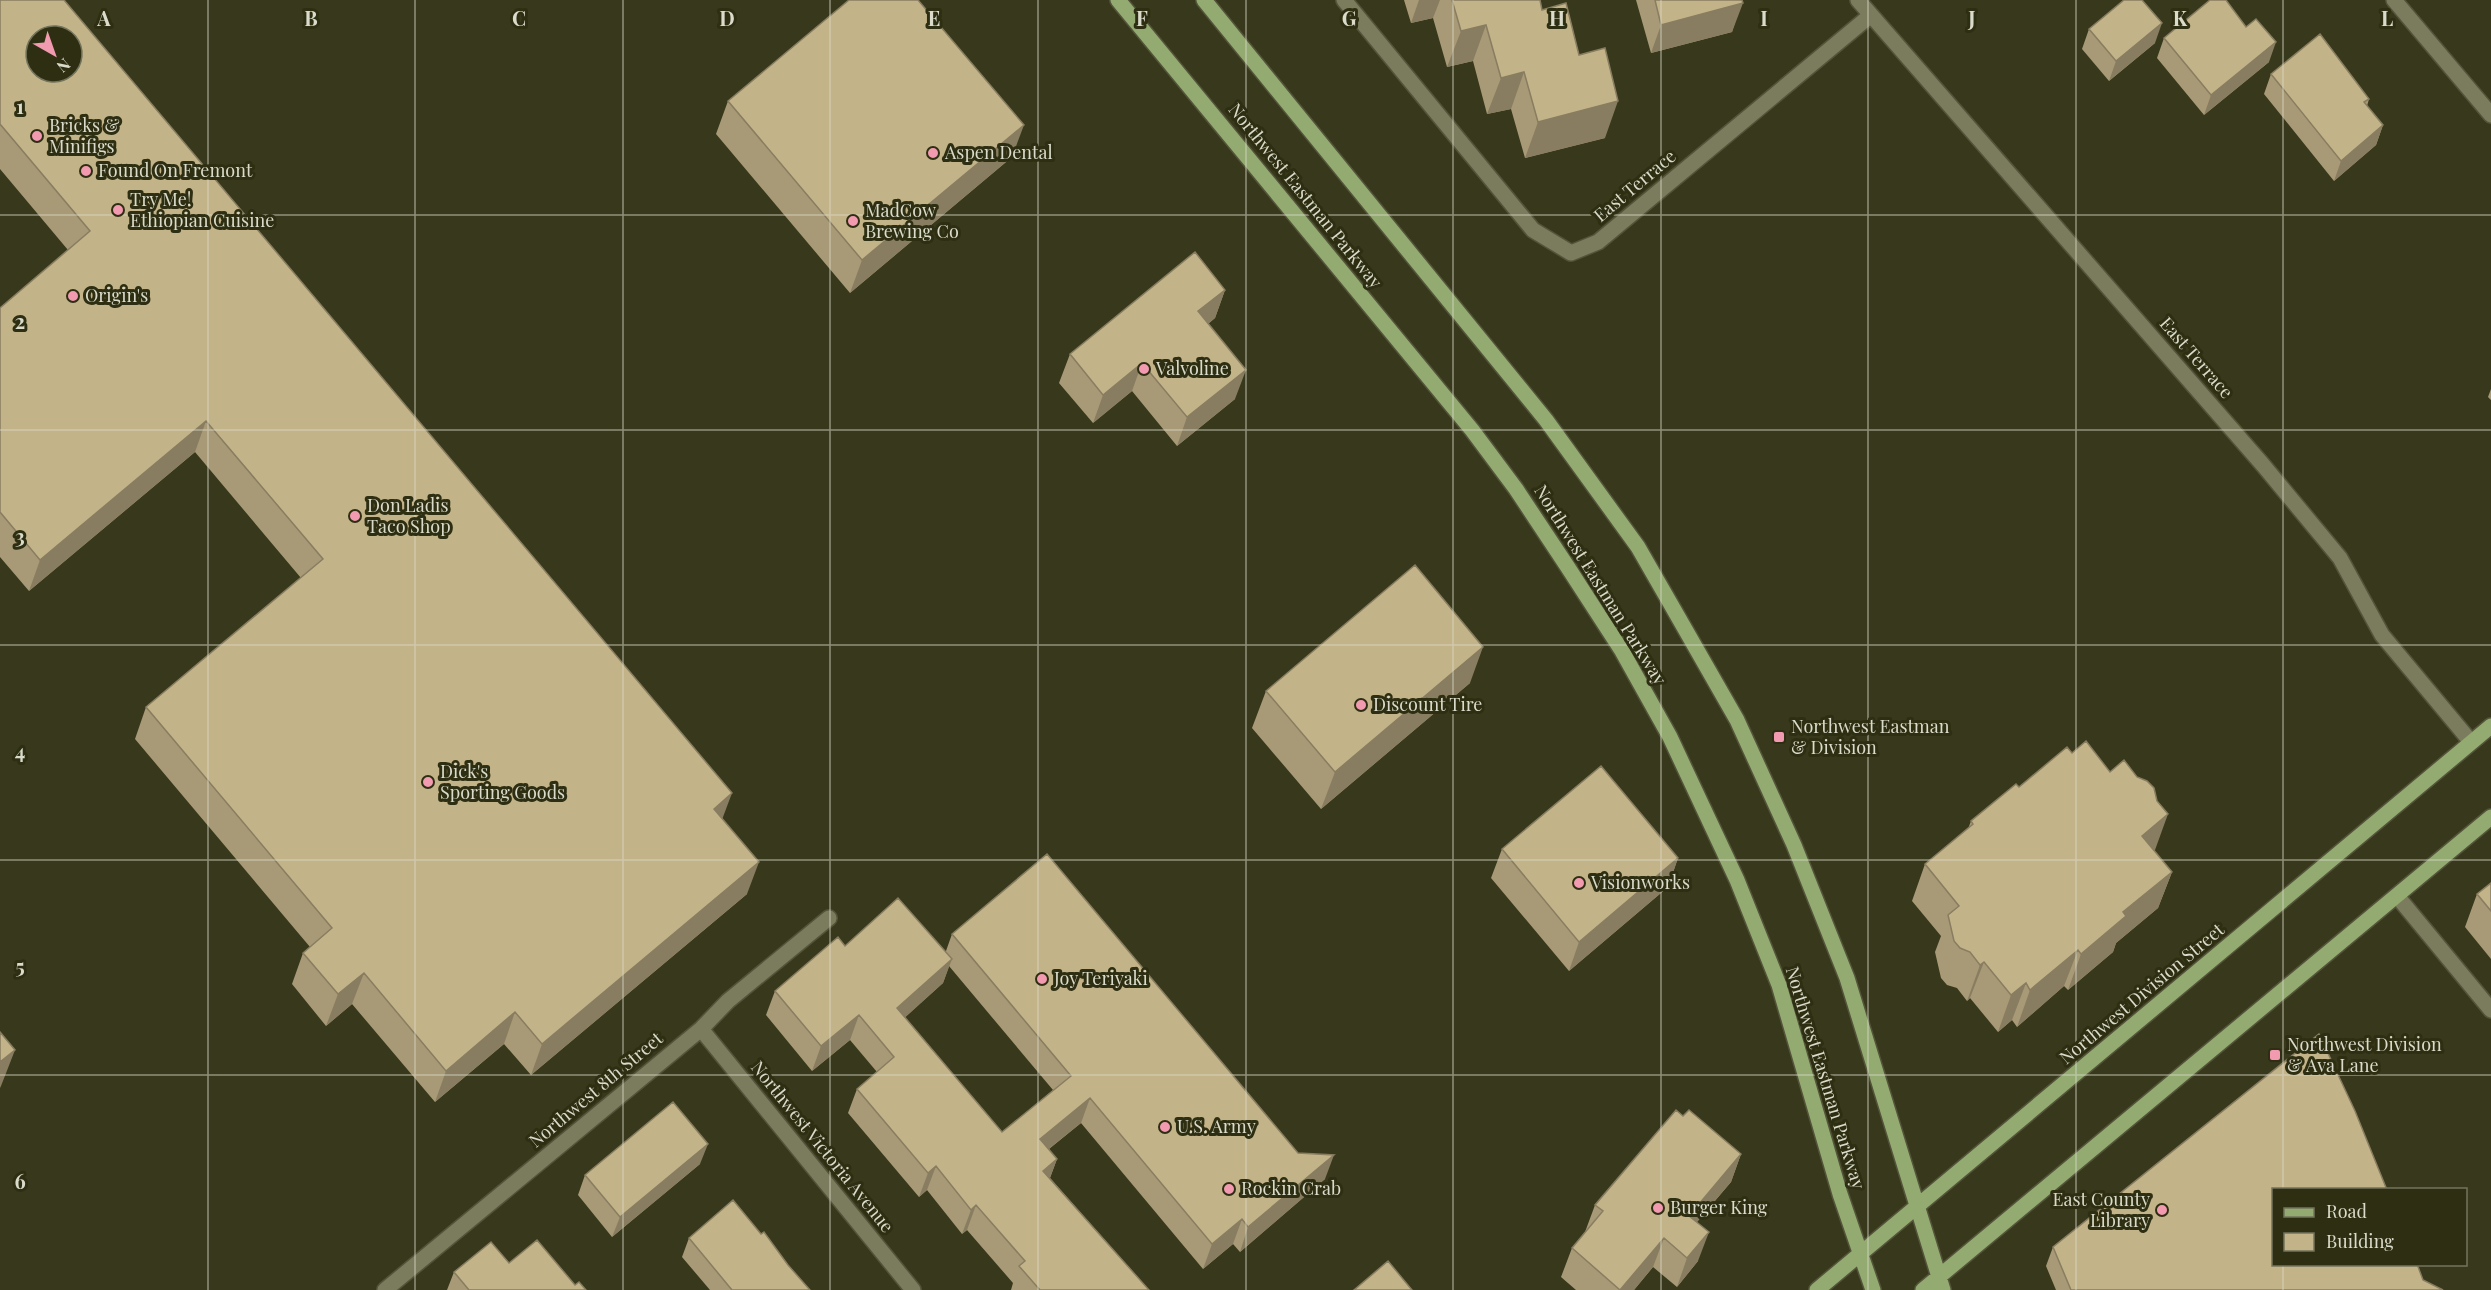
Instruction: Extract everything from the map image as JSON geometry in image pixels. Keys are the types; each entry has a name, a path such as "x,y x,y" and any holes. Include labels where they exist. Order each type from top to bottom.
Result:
{"main road":[{"name":"Northwest Eastman Parkway","path":"1118,0 1472,430 1516,489 1622,651 1671,737 1737,880 1775,974 1799,1047 1840,1194 1873,1290"},
{"path":"1204,0 1546,420 1638,548 1737,720 1794,845 1847,978 1941,1284"},
{"name":"Northwest Division Street","path":"1817,1290 2491,726"},
{"path":"1923,1290 1941,1284 2491,818"}],"street":[{"name":"East Terrace","path":"1344,0 1533,230 1571,253 1598,242 1871,15"},
{"name":"East Terrace","path":"1858,0 2263,465 2326,541 2340,558 2382,635 2471,742"},
{"path":"2394,0 2491,115"},
{"path":"2397,897 2491,1010"},
{"name":"Northwest 8th Street","path":"384,1290 701,1029 728,1001 829,918"},
{"name":"Northwest Victoria Avenue","path":"701,1029 913,1290"}],"building":[{"path":"0,0 64,0 732,793 714,809 759,862 542,1044 515,1012 446,1071 364,973 338,994 303,953 332,928 146,707 323,559 206,421 40,560 0,512 0,308 90,231 0,124"},
{"path":"849,0 918,0 1024,125 862,260 728,101"},
{"path":"1452,0 1540,0 1542,10 1566,3 1579,55 1605,48 1618,101 1538,122 1524,72 1501,78 1486,25 1461,31"},
{"path":"1655,0 1742,0 1743,3 1661,25"},
{"path":"2124,0 2142,0 2162,23 2116,61 2089,29"},
{"path":"2210,0 2226,0 2246,27 2256,19 2276,42 2211,95 2164,38"},
{"path":"2320,34 2369,99 2364,102 2383,125 2341,161 2271,74"},
{"name":"Valvoline","path":"1195,252 1225,290 1198,311 1246,370 1187,417 1142,363 1103,395 1070,354"},
{"name":"Discount Tire","path":"1415,565 1483,647 1335,772 1266,691"},
{"path":"2086,741 2110,772 2124,760 2137,777 2147,781 2154,788 2157,801 2168,814 2142,836 2172,872 2123,912 2126,916 2081,954 2078,950 2030,990 2026,983 2011,995 1984,962 1980,965 1970,952 1960,948 1954,941 1948,915 1959,906 1925,864 1973,824 1971,821 2016,784 2019,787 2067,747 2072,753"},
{"name":"Visionworks","path":"1601,766 1678,858 1579,942 1502,849"},
{"path":"1047,854 1298,1153 1334,1155 1248,1227 1242,1219 1212,1244 1090,1098 1040,1139 1057,1159 1043,1171 1149,1290 1040,1290 1019,1266 1025,1261 976,1205 971,1210 936,1166 928,1173 857,1089 894,1057 859,1015 821,1046 775,991 838,937 845,946 898,898 952,959 897,1008 1002,1132 1071,1076 952,934"},
{"path":"2491,883 2491,911 2477,894"},
{"path":"0,1032 15,1050 0,1062"},
{"path":"2319,1034 2355,1111 2386,1188 2272,1188 2272,1266 2418,1266 2423,1280 2443,1290 2071,1290 2053,1247"},
{"path":"673,1102 708,1144 620,1217 585,1175"},
{"name":"Burger King","path":"1676,1110 1683,1116 1689,1110 1741,1154 1689,1216 1709,1232 1687,1258 1664,1238 1620,1290 1572,1248 1603,1211 1595,1205"},
{"path":"733,1200 761,1234 764,1232 810,1290 732,1290 689,1238"},
{"path":"537,1240 575,1285 579,1282 586,1290 469,1290 454,1272 491,1242 509,1263"},
{"path":"1388,1261 1412,1290 1354,1290"}],"place":[{"name":"Bricks & Minifigs","path":"37,136"},
{"name":"Aspen Dental","path":"933,153"},
{"name":"Found On Fremont","path":"86,171"},
{"name":"Try Me! Ethiopian Cuisine","path":"118,210"},
{"name":"MadCow Brewing Co","path":"853,221"},
{"name":"Origin's","path":"73,296"},
{"name":"Valvoline","path":"1144,369"},
{"name":"Don Ladis Taco Shop","path":"355,516"},
{"name":"Discount Tire","path":"1361,705"},
{"name":"Northwest Eastman & Division","path":"1779,737"},
{"name":"Dick's Sporting Goods","path":"428,782"},
{"name":"Visionworks","path":"1579,883"},
{"name":"Joy Teriyaki","path":"1042,979"},
{"name":"Northwest Division & Ava Lane","path":"2275,1055"},
{"name":"U.S. Army","path":"1165,1127"},
{"name":"Rockin Crab","path":"1229,1189"},
{"name":"Burger King","path":"1658,1208"},
{"name":"East County Library","path":"2162,1210"}]}
